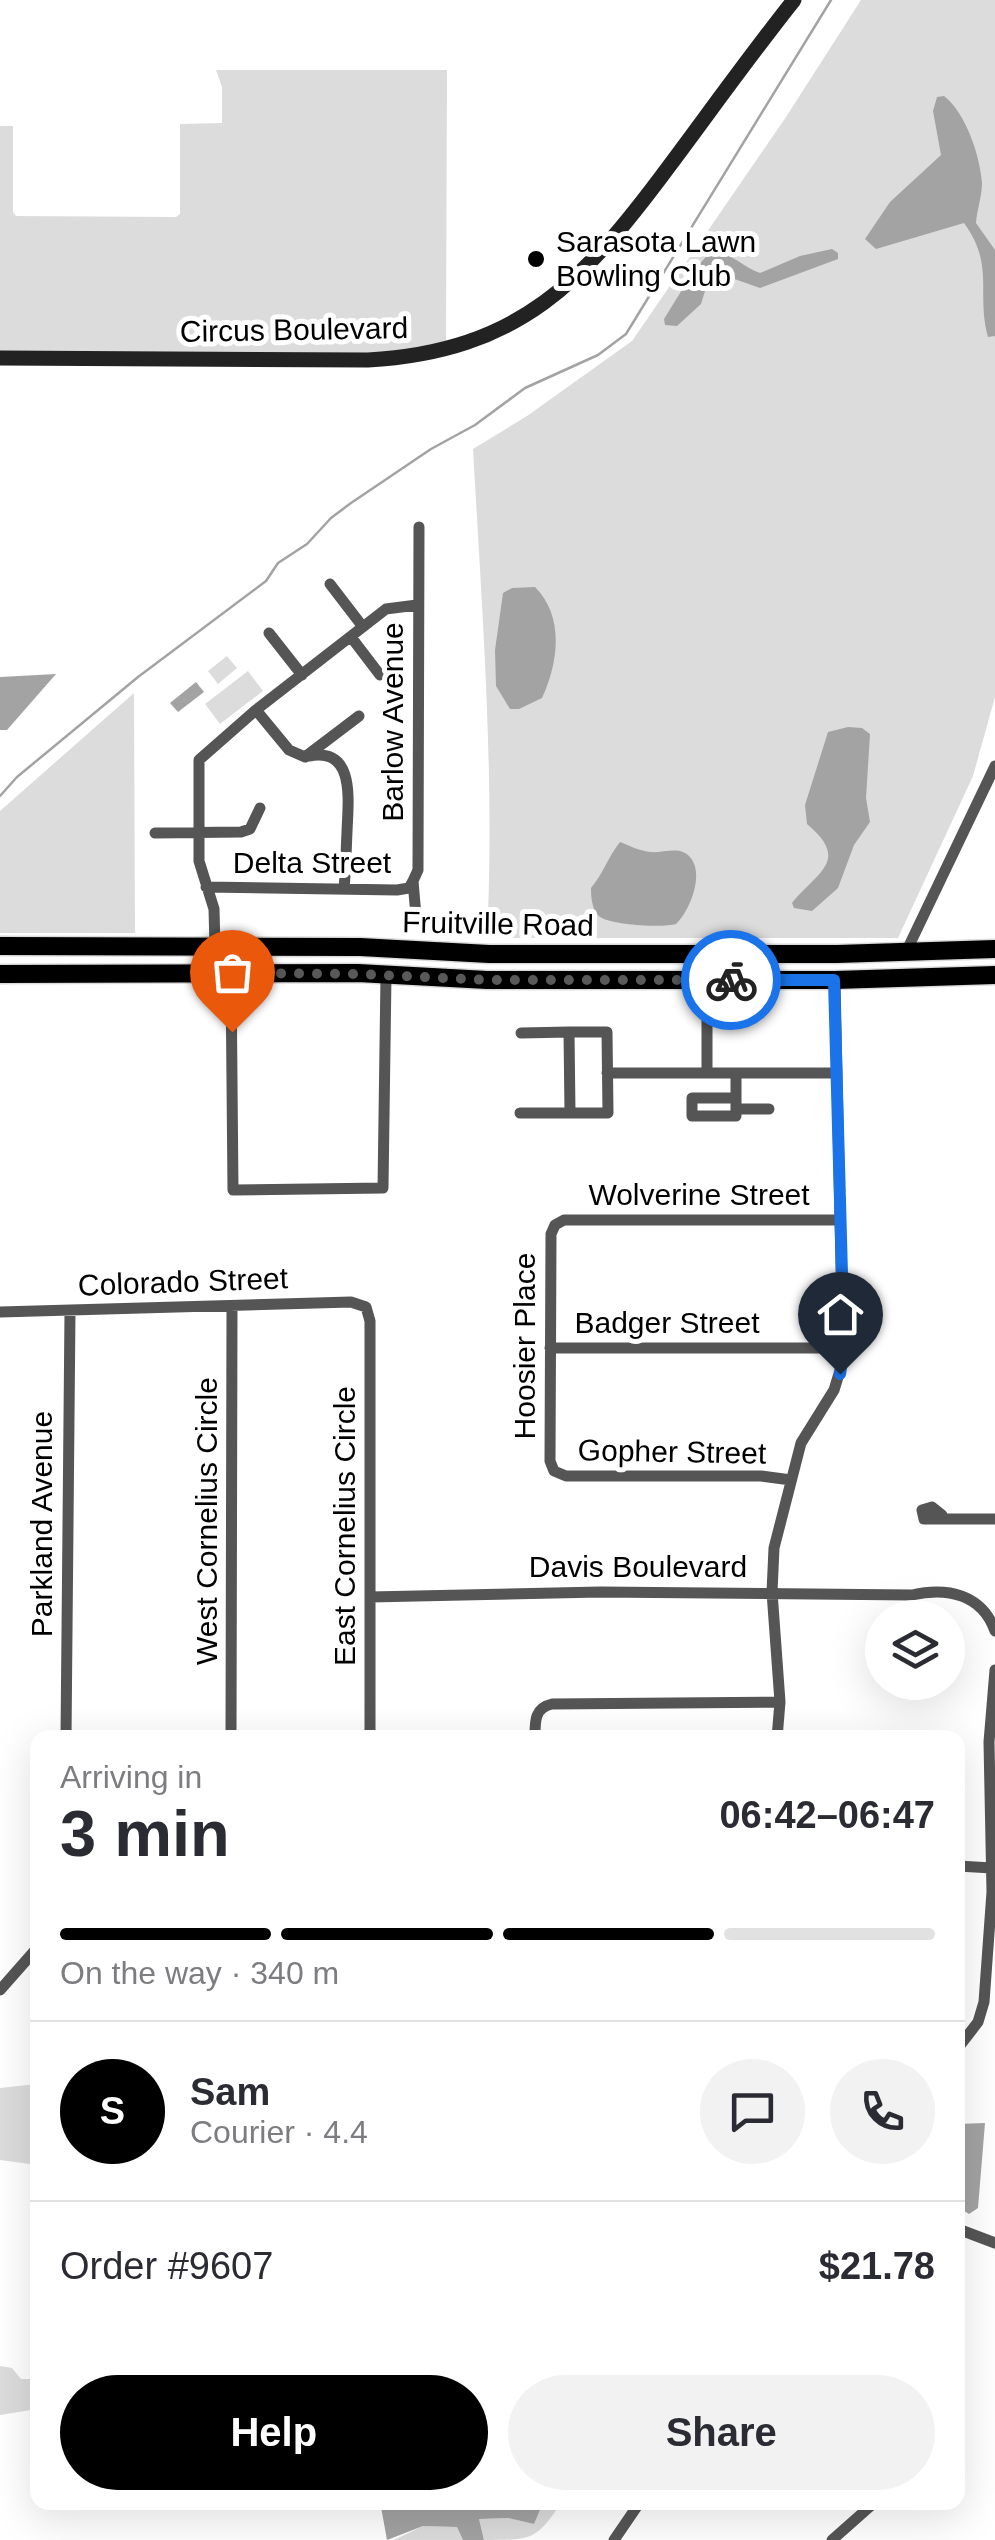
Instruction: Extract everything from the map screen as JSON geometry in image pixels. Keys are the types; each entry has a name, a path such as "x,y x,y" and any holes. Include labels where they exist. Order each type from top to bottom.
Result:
{"main road":[{"name":"Fruitville Road","path":"0,946 285,947 490,954 995,949"},
{"path":"168,973 216,947"},
{"path":"232,973 285,947"},
{"path":"834,980 881,952"},
{"name":"Fruitville Road","path":"0,974 232,973 487,980 834,980 995,974"}],"street":[{"name":"Circus Boulevard","path":"0,358 379,359 426,353 494,332 557,295 607,247 794,0"},
{"name":"Barlow Avenue","path":"416,916 413,881 418,870 418,527"},
{"path":"330,584 363,627"},
{"path":"216,947 214,909 199,862 199,760 256,710 386,610 417,604"},
{"path":"269,633 302,674"},
{"path":"351,636 380,675"},
{"path":"256,710 290,750 309,756 330,755 338,760 348,782 344,888"},
{"path":"309,756 359,716"},
{"path":"906,952 995,766"},
{"path":"155,832 250,830 260,808"},
{"name":"Delta Street","path":"206,887 397,890 409,888 413,881"},
{"path":"232,973 233,1190 383,1188 386,975"},
{"path":"778,1730 774,1548 801,1443 834,1390 844,1348 834,980"},
{"path":"707,997 707,1072"},
{"path":"569,1032 570,1113"},
{"path":"520,1113 608,1112 607,1032 521,1033"},
{"path":"736,1072 736,1104 770,1110"},
{"path":"607,1073 836,1073"},
{"name":"Wolverine Street","path":"559,1222 840,1220"},
{"name":"Hoosier Place","path":"554,1471 550,1461 551,1234 559,1222"},
{"name":"Colorado Street","path":"0,1312 351,1302 372,1312"},
{"name":"West Cornelius Circle","path":"231,1730 232,1306"},
{"name":"Parkland Avenue","path":"66,1730 70,1311"},
{"name":"East Cornelius Circle","path":"370,1730 372,1312"},
{"name":"Badger Street","path":"550,1348 844,1348"},
{"name":"Gopher Street","path":"554,1471 566,1476 761,1476 791,1480"},
{"path":"942,1519 995,1519"},
{"name":"Davis Boulevard","path":"370,1597 772,1592 906,1595 936,1591 958,1593 978,1605 995,1631"},
{"path":"965,2039 978,2022 984,2002 992,1868 989,1742 995,1670"},
{"path":"536,1730 537,1714 552,1704 780,1702"},
{"path":"965,1866 992,1868"},
{"path":"0,1990 30,1957"},
{"path":"965,2232 995,2243"},
{"path":"614,2540 635,2510"},
{"path":"836,2539 867,2510"}],"shaded area":[{"path":"861,0 995,0 995,697 973,776 898,938 487,938 488,754 473,449 527,416 632,341"},
{"path":"216,70 447,70 446,341 390,353 0,353 0,126 13,126 16,216 176,217 180,214 180,124 222,123 222,87"},
{"path":"944,96 965,124 978,160 982,183 976,223 995,250 995,336 988,337 982,266 964,223 876,249 865,239 890,202 941,155 933,111 937,97"},
{"path":"832,249 838,253 838,259 760,288 726,276 717,266 712,268 701,304 677,326 665,325 664,319 709,253 730,257 760,273 800,256"},
{"path":"535,587 545,599 555,626 552,670 542,698 510,709 496,686 495,650 503,593 512,588"},
{"path":"227,656 237,668 218,684 208,671"},
{"path":"248,671 263,691 220,724 205,704"},
{"path":"56,674 7,730 0,730 0,677"},
{"path":"196,682 204,692 178,712 170,703"},
{"path":"134,693 135,933 0,933 0,811"},
{"path":"862,728 870,734 866,798 870,822 854,845 838,888 812,911 794,908 792,903 819,874 828,857 820,837 807,824 805,805 828,732"},
{"path":"620,842 647,851 679,851 691,858 695,887 676,924 627,924 602,918 596,912 591,888"},
{"path":"30,2085 30,2164 0,2160 0,2088"},
{"path":"985,2123 978,2208 969,2214 965,2211 965,2124"},
{"path":"0,2366 12,2368 21,2379 30,2379 30,2410 0,2415"},
{"path":"382,2510 540,2510 534,2524 508,2518 479,2519 484,2540 463,2540 457,2527 423,2526 387,2540"},
{"path":"540,2510 556,2510 538,2532 522,2538 484,2540 479,2519 508,2518 534,2524"},
{"path":"423,2526 457,2527 463,2540 394,2540"}],"waterway":[{"path":"0,796 17,777 138,677 266,581 278,563 307,544 351,503 431,449 475,425 525,388 598,355 626,334 831,0"}],"way so far":[{"path":"232,1032 232,973 487,980 731,980"}],"place":[{"name":"Sarasota Lawn Bowling Club","path":"536,259"}],"route":[{"path":"731,980 834,980 844,1348 840,1374"}]}
